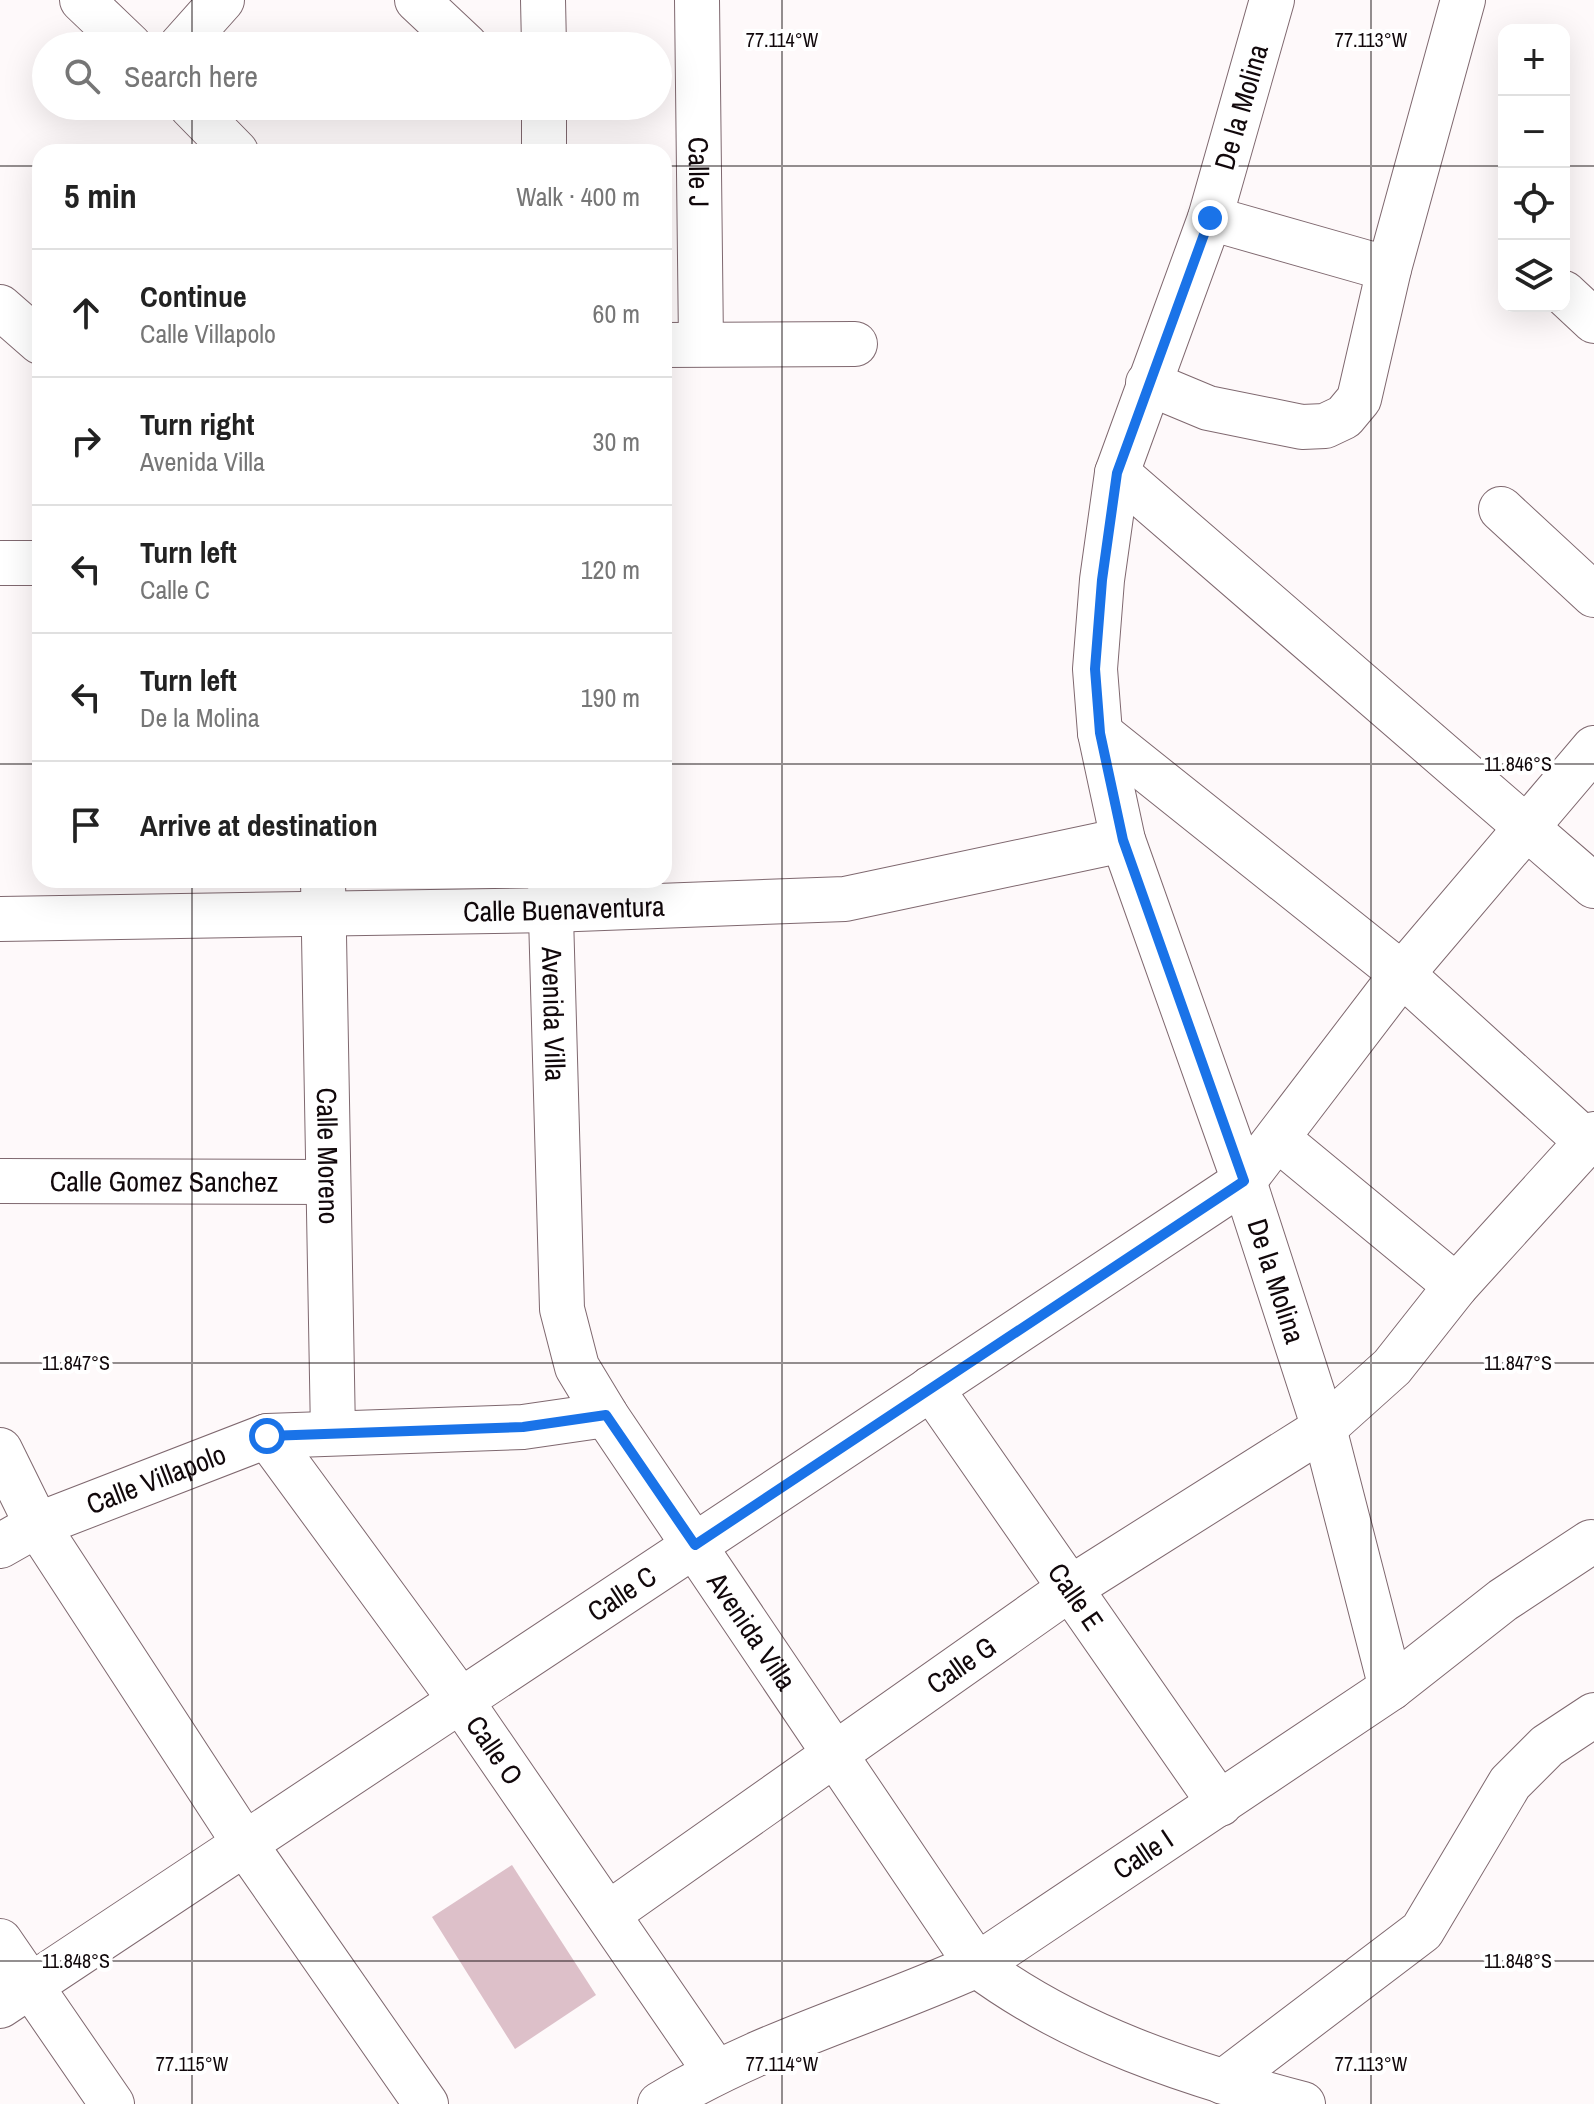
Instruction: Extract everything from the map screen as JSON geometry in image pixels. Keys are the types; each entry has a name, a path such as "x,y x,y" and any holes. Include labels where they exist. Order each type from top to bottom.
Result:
{"street":[{"path":"82,0 115,32"},
{"path":"193,32 222,0"},
{"path":"417,0 451,32"},
{"path":"543,0 544,32"},
{"name":"Calle J","path":"682,344 697,0"},
{"name":"De la Molina","path":"1272,0 1210,218 1117,473 1102,580 1095,669 1100,733 1123,840 1244,1181 1324,1428 1391,1688"},
{"path":"1148,383 1208,408 1302,427 1325,426 1335,422 1344,417 1359,399 1389,269 1463,0"},
{"path":"205,120 228,144"},
{"path":"1210,218 1389,269"},
{"path":"1570,299 1594,321"},
{"path":"0,307 32,335"},
{"path":"682,344 855,344"},
{"path":"1117,473 1594,886"},
{"path":"1501,509 1594,595"},
{"path":"0,563 32,563"},
{"path":"1100,733 1402,974 1590,1138"},
{"name":"Calle C","path":"15,1996 1244,1181 1402,974 1594,748"},
{"name":"Calle Buenaventura","path":"0,919 323,898 550,895 845,899 1123,840"},
{"name":"Avenida Villa","path":"550,895 562,1309 577,1367 606,1415 837,1753 977,1965 1019,1996 1141,2052 1223,2082 1303,2104"},
{"name":"Calle Moreno","path":"323,898 333,1433"},
{"name":"Calle G","path":"608,1914 1072,1587 1324,1428 1392,1367 1456,1286 1590,1138"},
{"path":"1278,1139 1456,1286"},
{"name":"Calle Gomez Sanchez","path":"0,1181 327,1182"},
{"name":"Calle E","path":"931,1388 1220,1804"},
{"name":"Calle Villapolo","path":"18,1536 267,1436 523,1427 606,1415"},
{"name":"Calle O","path":"267,1436 461,1701 715,2071"},
{"path":"0,1450 18,1536 245,1844 426,2104"},
{"name":"Calle I","path":"660,2104 715,2071 813,2029 914,1994 977,1965 1391,1688 1503,1600 1591,1542"},
{"path":"1223,2082 1422,1931 1510,1783 1547,1746 1594,1715"},
{"path":"0,1941 15,1996 112,2104"}],"shaded area":[{"path":"512,1865 596,1995 515,2049 432,1917"}],"route":[{"path":"267,1436 523,1427 606,1415 695,1545 1244,1181 1123,840 1100,733 1095,669 1102,580 1117,473 1210,218"}]}
